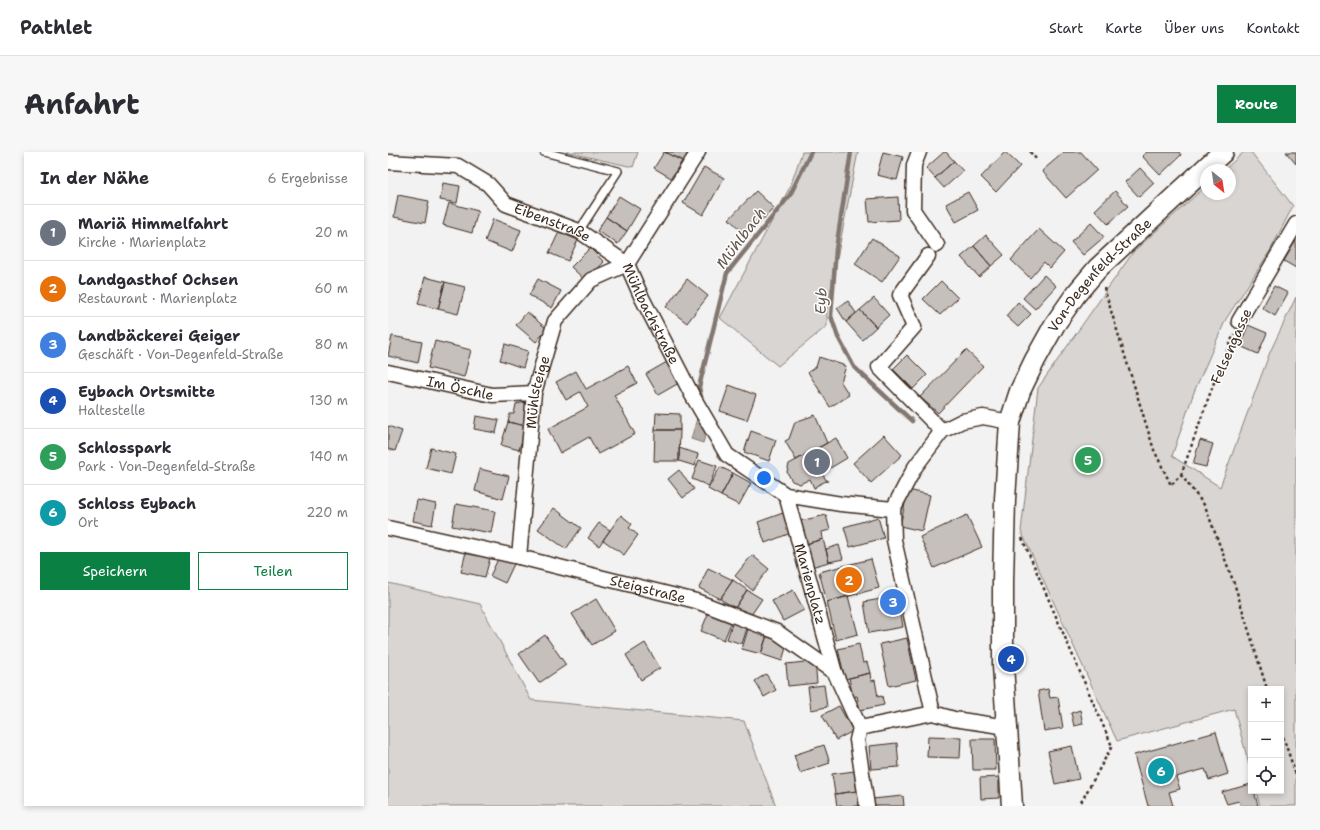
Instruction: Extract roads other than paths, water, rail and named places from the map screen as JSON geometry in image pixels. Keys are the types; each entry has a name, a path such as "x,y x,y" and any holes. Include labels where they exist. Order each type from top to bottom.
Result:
{"main road":[{"name":"Von-Degenfeld-Straße","path":"1012,806 1004,665 1003,582 1005,499 1010,422 1020,391 1055,324 1076,294 1098,268 1223,152"}],"street":[{"name":"Mühlbachstraße","path":"698,152 627,264 641,296 692,395 727,455 786,495"},
{"path":"919,152 914,165 913,210 932,251 900,295 914,327 879,367 942,431"},
{"name":"Eibenstraße","path":"388,162 458,166 488,184 506,204 579,231 627,264"},
{"name":"Felsengasse","path":"1239,321 1296,224"},
{"name":"Mühlsteige","path":"519,557 534,393 555,321 590,280 627,264"},
{"name":"Im Öschle","path":"388,372 492,395 534,393"},
{"path":"933,713 894,540 893,509 915,467 942,431 962,422 983,417 1010,422"},
{"path":"786,495 841,504 893,509"},
{"name":"Marienplatz","path":"786,495 835,673"},
{"name":"Steigstraße","path":"388,528 519,557 703,604 777,632 835,673"},
{"path":"835,673 860,728 857,740 867,806"},
{"path":"860,728 933,713 954,719 1007,727"}],"lane":[{"path":"544,152 618,171 579,231"}],"waterway":[{"name":"Mühlbach","path":"702,402 699,387 727,273 790,195 811,152"},
{"name":"Eyb","path":"851,152 836,249 831,316 838,337 854,367 912,421"}],"place":[{"name":"Schlosspark","path":"1088,460"},
{"name":"Mariä Himmelfahrt","path":"817,462"},
{"name":"Landgasthof Ochsen","path":"849,580"},
{"name":"Landbäckerei Geiger","path":"893,602"},
{"name":"Eybach Ortsmitte","path":"1011,659"},
{"name":"Schloss Eybach","path":"1161,771"}]}
